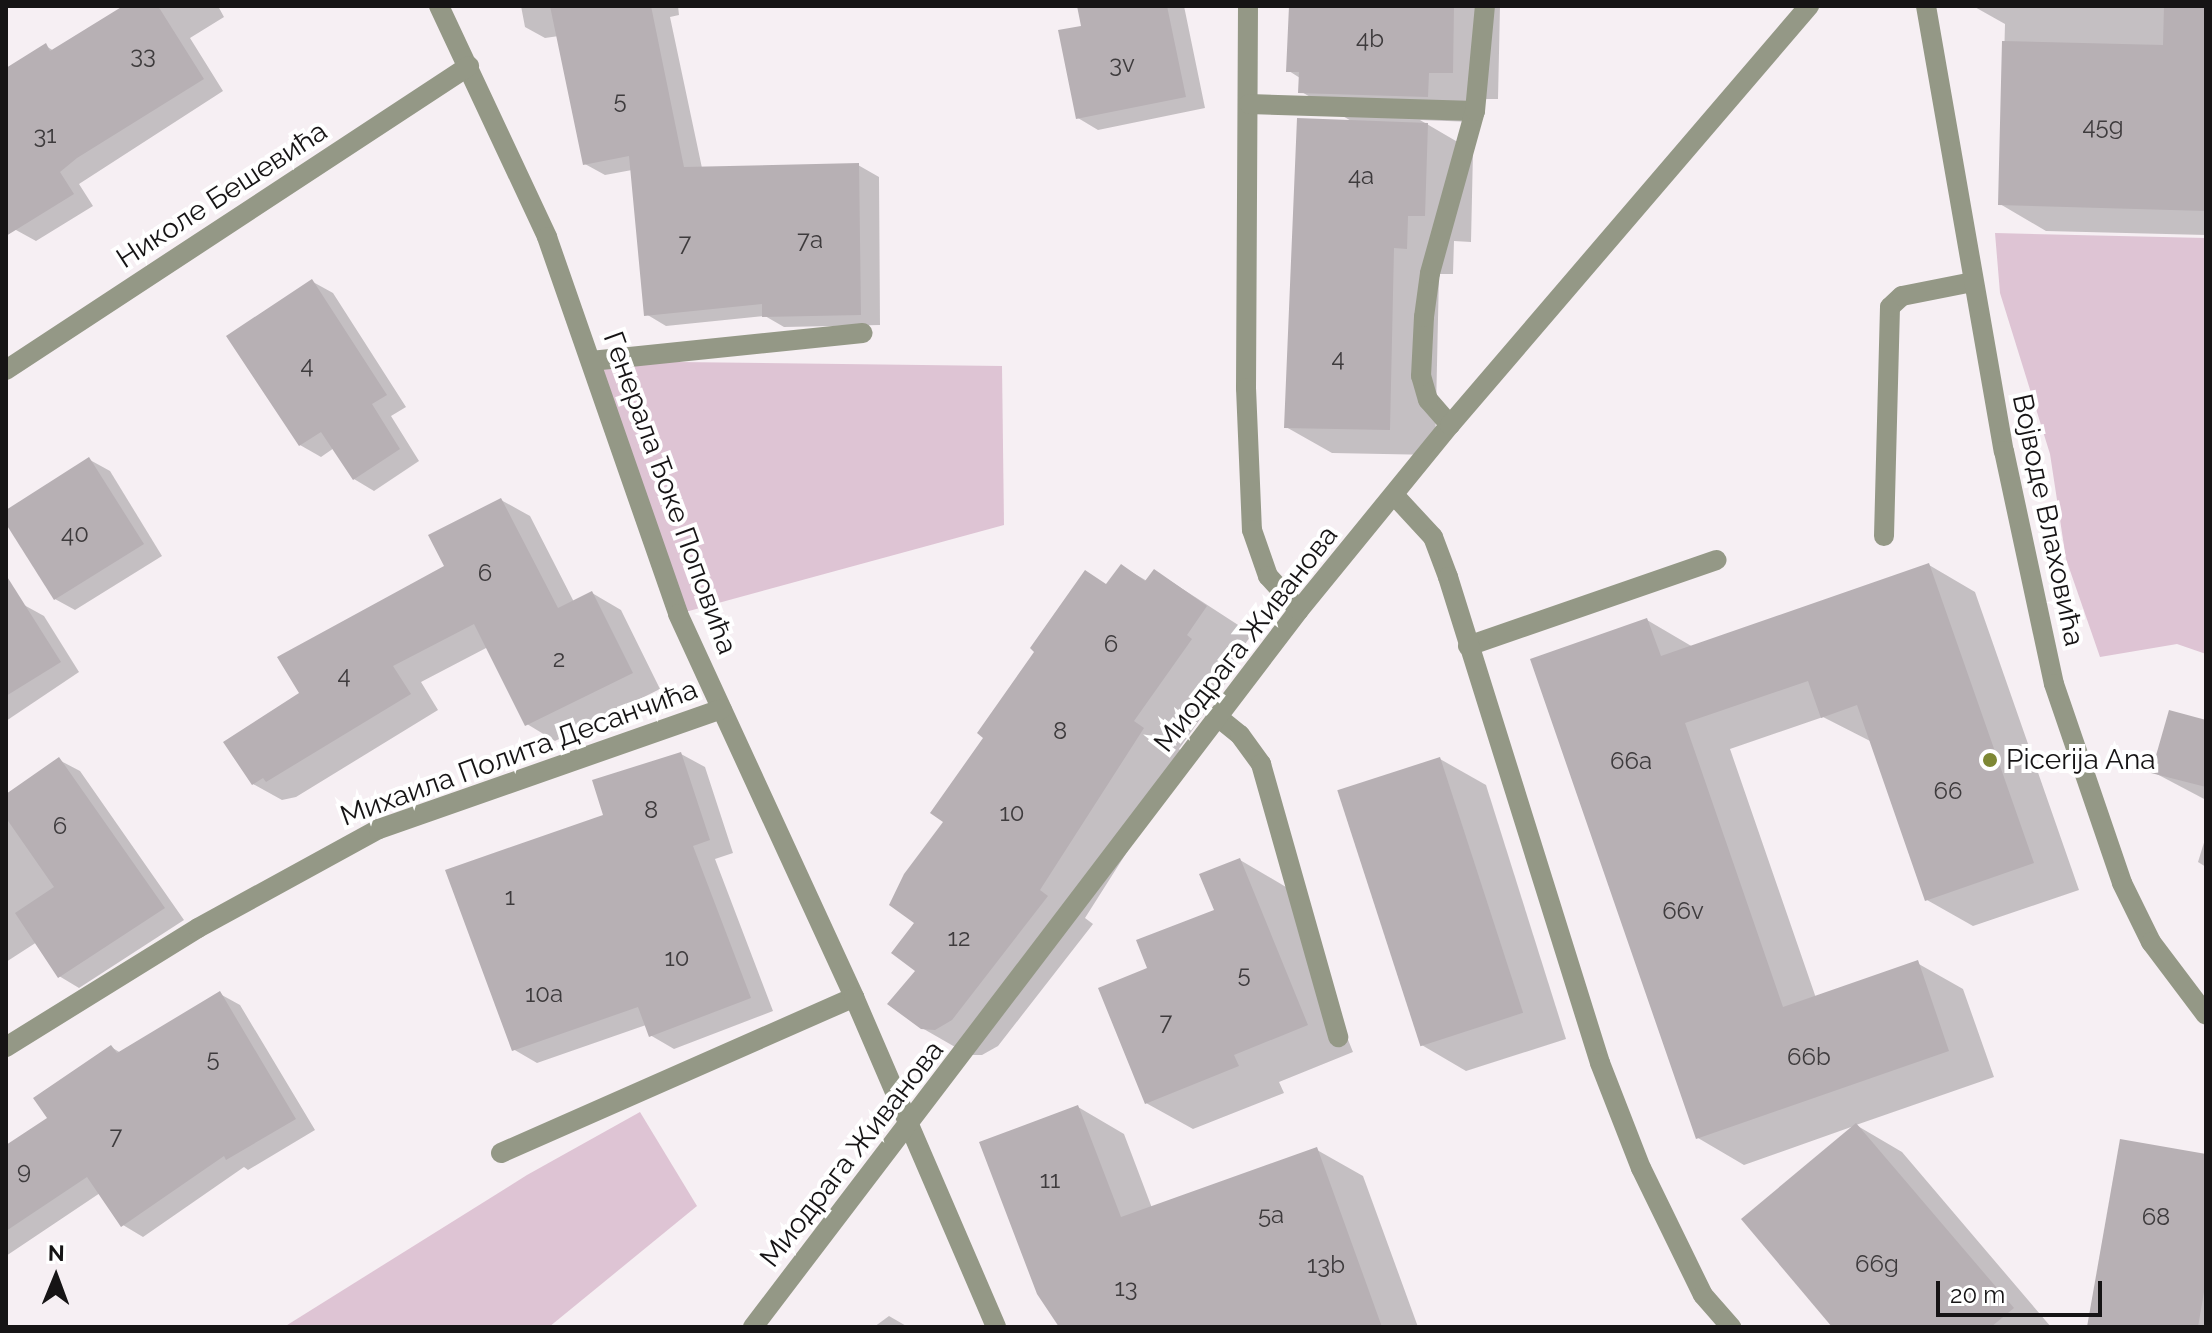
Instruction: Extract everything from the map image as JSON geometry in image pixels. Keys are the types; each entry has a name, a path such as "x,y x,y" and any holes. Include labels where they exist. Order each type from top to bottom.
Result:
{"street":[{"name":"Генерала Ђоке Поповића","path":"439,6 547,237 678,614 854,997 996,1327"},
{"path":"1248,6 1246,388 1252,530 1268,576 1299,610"},
{"path":"1450,425 1428,400 1421,376 1424,317 1430,273 1475,111 1485,6"},
{"name":"Миодрага Живанова","path":"753,1327 911,1126 1299,610 1450,425 1809,6"},
{"name":"Војводе Влаховића","path":"1926,6 1973,282 2039,622 2074,749 2122,883 2146,930 2206,1015"},
{"name":"Николе Бешевића","path":"6,370 469,66"},
{"path":"1249,104 1475,111"},
{"path":"1884,536 1890,307 1902,296 1973,282"},
{"path":"591,361 863,333"},
{"path":"1395,496 1433,537 1610,1089 1669,1234 1703,1295 1731,1327"},
{"path":"1468,646 1717,560"},
{"name":"Михаила Полита Десанчића","path":"6,1047 223,913 379,829 722,709"},
{"path":"1219,718 1240,735 1261,764 1338,1037"},
{"path":"501,1153 854,997"}],"shaded area":[{"path":"1995,233 2206,238 2206,654 2177,644 2100,657 2066,559 2050,454 2000,293"},
{"path":"591,361 1002,366 1004,525 678,614"},
{"path":"640,1112 697,1206 549,1327 284,1327 527,1175"}],"building":[{"path":"123,6 158,6 204,79 77,158 60,172 74,194 6,236 6,68 46,43 50,51"},
{"path":"550,6 651,6 684,167 859,163 861,315 762,317 762,304 644,316 629,156 583,165"},
{"path":"1077,6 1167,6 1186,97 1076,119 1058,30 1081,26"},
{"path":"1289,6 1454,6 1453,73 1429,73 1428,97 1298,93 1299,72 1286,72"},
{"path":"2164,6 2206,6 2206,211 1998,205 2002,41 2163,45"},
{"path":"1297,118 1428,123 1425,216 1408,216 1407,249 1394,248 1390,430 1284,428"},
{"path":"312,279 387,395 372,404 400,449 353,480 321,432 299,446 226,336"},
{"path":"89,457 144,544 54,600 6,524 6,510"},
{"path":"501,498 558,608 592,591 633,673 525,726 474,624 393,666 411,694 266,782 263,778 252,785 223,742 299,693 277,657 444,566 428,535"},
{"path":"1929,563 2034,863 1925,901 1857,705 1821,718 1808,681 1685,723 1783,1007 1918,960 1949,1051 1696,1139 1530,659 1647,618 1661,656"},
{"path":"1121,564 1145,581 1154,569 1207,606 1187,635 1192,639 1134,721 1144,728 1040,890 1048,896 952,1020 935,1030 921,1029 887,1004 915,971 891,953 914,923 889,905 904,874 943,822 930,813 983,738 977,733 1034,652 1030,648 1085,570 1106,584"},
{"path":"6,575 61,662 6,696"},
{"path":"2169,710 2206,720 2206,787 2151,773"},
{"path":"681,752 710,840 693,846 751,998 649,1037 638,1007 512,1051 445,870 603,815 592,780"},
{"path":"59,757 165,908 58,978 15,913 54,887 6,818 6,794"},
{"path":"1440,757 1523,1013 1420,1046 1337,790"},
{"path":"1240,858 1308,1025 1234,1055 1239,1066 1145,1104 1098,988 1147,968 1136,940 1214,910 1199,874"},
{"path":"220,991 296,1119 226,1160 224,1156 121,1227 87,1177 6,1231 6,1145 47,1118 33,1098 111,1045 117,1053"},
{"path":"1078,1105 1121,1217 1317,1147 1382,1327 1059,1327 1037,1294 979,1142"},
{"path":"1856,1123 2014,1308 1991,1327 1832,1327 1741,1219"},
{"path":"2120,1139 2206,1154 2206,1280 2198,1327 2087,1327"}],"place":[{"name":"Picerija Ana","path":"1990,760"}]}
